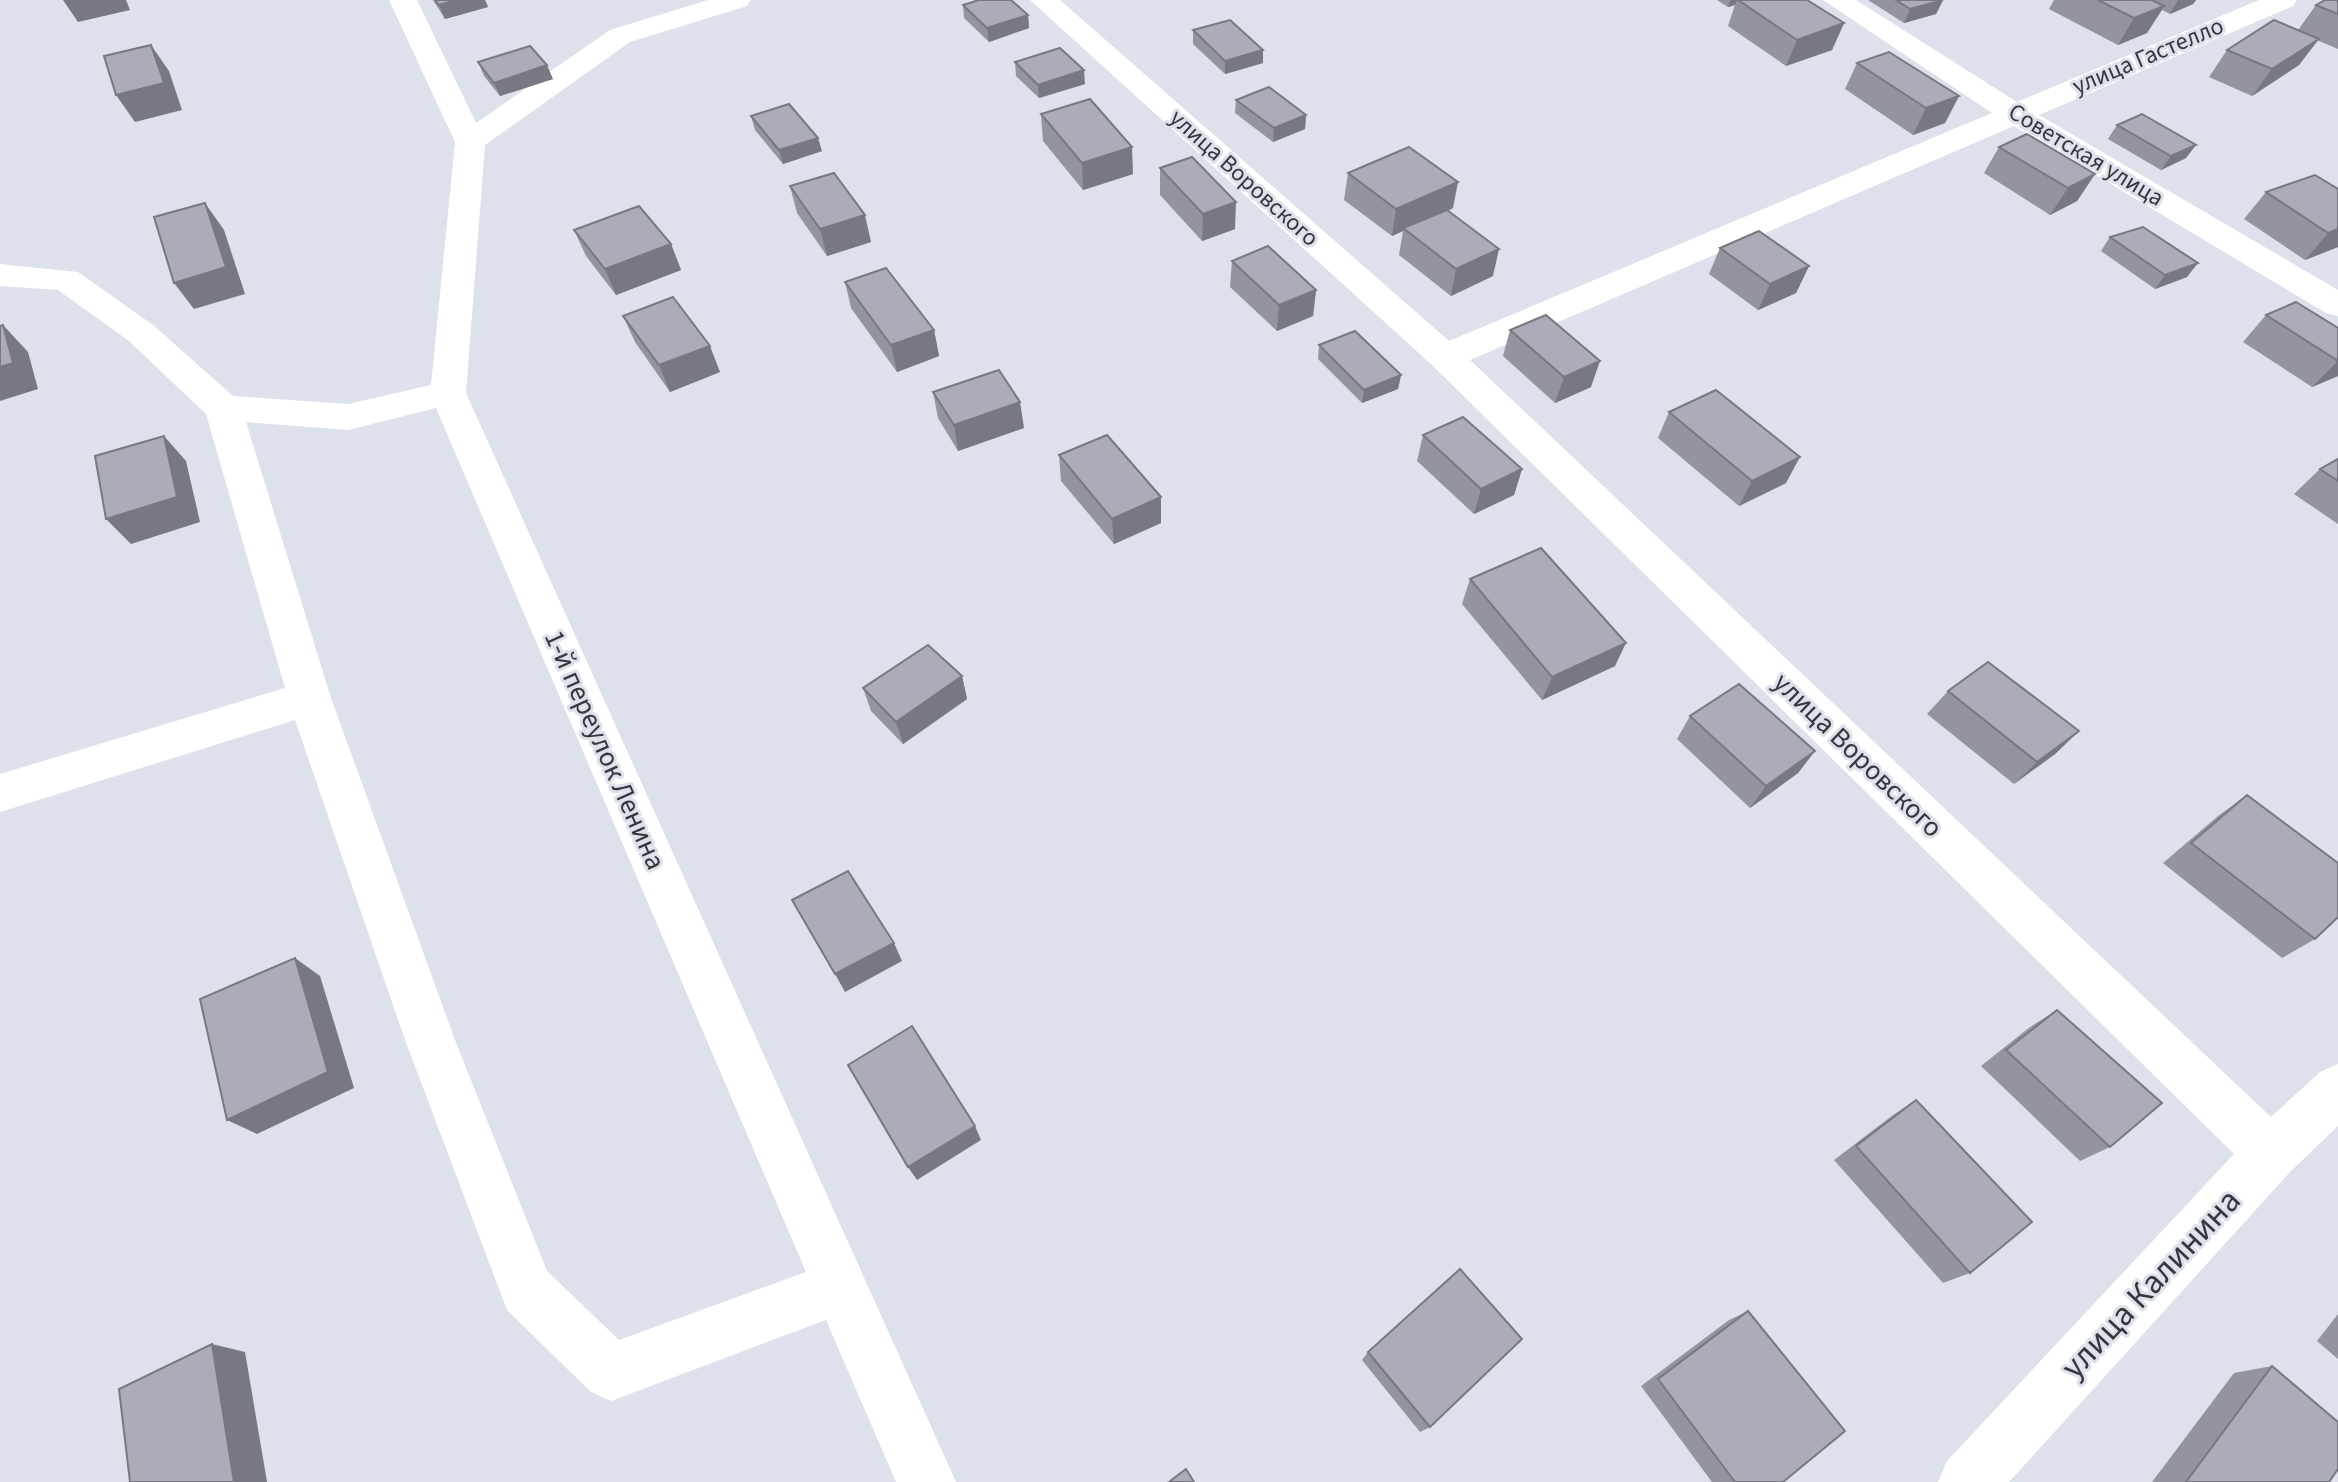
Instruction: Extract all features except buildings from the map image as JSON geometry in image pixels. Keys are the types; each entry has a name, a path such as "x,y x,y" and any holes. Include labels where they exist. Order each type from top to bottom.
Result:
{"street":[{"path":"403,0 470,142 620,36 737,0"},
{"name":"улица Воровского","path":"1044,0 1445,357 2271,1153"},
{"name":"Советская улица","path":"1837,0 2013,113 2338,305"},
{"name":"улица Гастелло","path":"2013,113 2283,0"},
{"path":"1445,357 2013,113"},
{"name":"1-й переулок Ленина","path":"470,142 448,393 926,1482"},
{"path":"0,275 66,280 141,333 223,408 309,698 430,1040 527,1290 611,1372 840,1287"},
{"path":"223,408 348,417 448,393"},
{"path":"0,793 309,698"},
{"name":"улица Калинина","path":"1968,1482 2271,1153 2338,1090"}]}
